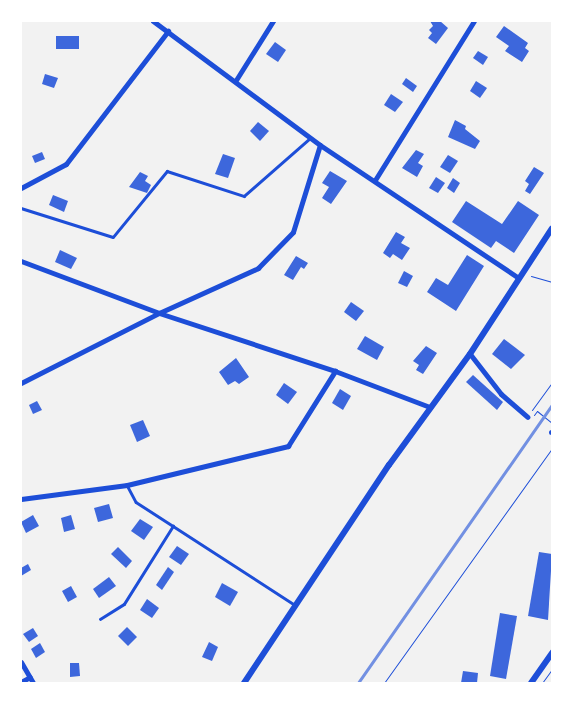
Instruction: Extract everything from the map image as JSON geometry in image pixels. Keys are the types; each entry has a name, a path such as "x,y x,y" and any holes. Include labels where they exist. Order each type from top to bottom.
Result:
{"street":[{"path":"153,21 236,80 320,145 521,276"},
{"path":"236,80 273,21"},
{"path":"375,180 474,21"},
{"path":"21,188 66,164 168,31"},
{"path":"21,383 159,313 258,268 293,232 320,145"},
{"path":"244,683 430,407 470,354 552,228"},
{"path":"21,261 159,313 335,372 430,407"},
{"path":"470,354 501,394 527,417"},
{"path":"21,499 127,485 288,446 335,372"},
{"path":"531,683 552,652"},
{"path":"21,662 31,680 21,682"}],"lane":[{"path":"21,208 113,237 167,172 244,196 311,138"},
{"path":"127,485 136,502 295,606"},
{"path":"100,620 124,604 173,526"}],"path":[{"path":"521,276 552,282"},
{"path":"552,382 527,417 531,420 536,411 552,423"},
{"path":"384,683 552,448"},
{"path":"542,683 552,669"}],"building":[{"path":"430,21 440,21 448,28 436,44 428,38 432,33 429,30 433,26"},
{"path":"504,26 528,43 525,48 529,51 522,62 505,51 509,46 496,37"},
{"path":"56,36 79,36 79,49 56,49"},
{"path":"275,42 286,50 278,62 266,54"},
{"path":"478,51 488,57 483,65 473,58"},
{"path":"45,74 58,78 54,88 42,84"},
{"path":"406,78 417,86 413,92 402,84"},
{"path":"476,81 487,88 480,98 470,91"},
{"path":"391,94 403,102 395,112 384,105"},
{"path":"455,120 466,126 465,129 480,141 475,149 448,137"},
{"path":"258,122 269,131 260,141 250,131"},
{"path":"416,150 424,154 418,163 423,166 417,177 402,168"},
{"path":"42,152 45,159 35,163 32,156"},
{"path":"223,154 235,158 228,178 215,174"},
{"path":"448,155 458,161 450,173 440,167"},
{"path":"534,167 544,173 530,194 525,191 529,184 525,181"},
{"path":"330,171 347,181 331,204 322,198 329,187 322,183"},
{"path":"140,172 148,176 145,181 151,185 147,193 129,187"},
{"path":"436,177 445,183 438,193 429,188"},
{"path":"453,178 460,183 454,193 447,188"},
{"path":"53,195 68,201 64,212 49,205"},
{"path":"466,201 502,224 518,201 539,215 514,253 496,241 491,248 452,222"},
{"path":"396,232 405,237 401,243 410,248 402,260 393,254 390,258 383,253"},
{"path":"60,250 77,258 71,269 55,262"},
{"path":"467,255 484,266 456,311 427,292 436,278 448,285"},
{"path":"296,256 308,263 304,269 301,267 293,280 284,275"},
{"path":"404,271 413,276 407,287 398,283"},
{"path":"351,302 364,311 356,321 344,312"},
{"path":"365,336 384,347 377,360 357,349"},
{"path":"504,339 525,355 511,369 492,354"},
{"path":"426,346 437,353 423,374 416,370 419,365 413,361"},
{"path":"236,358 249,377 239,384 235,381 228,385 219,372"},
{"path":"473,375 503,402 497,410 466,382"},
{"path":"284,383 297,392 288,404 276,395"},
{"path":"340,389 351,396 343,410 332,403"},
{"path":"37,401 42,410 33,414 29,405"},
{"path":"143,420 150,436 137,442 130,425"},
{"path":"109,504 113,518 98,522 94,508"},
{"path":"33,515 39,526 26,533 21,522"},
{"path":"71,515 75,529 64,532 61,518"},
{"path":"140,519 153,527 144,540 131,531"},
{"path":"177,546 189,554 181,565 169,557"},
{"path":"118,547 132,561 126,568 111,554"},
{"path":"539,552 552,554 548,620 528,616"},
{"path":"28,564 31,570 21,576 21,568"},
{"path":"168,567 174,572 162,590 156,585"},
{"path":"109,577 116,586 99,598 93,589"},
{"path":"222,583 238,592 230,606 215,597"},
{"path":"71,586 77,597 68,602 62,591"},
{"path":"147,599 159,608 152,618 140,610"},
{"path":"500,613 517,616 506,679 490,676"},
{"path":"127,627 137,637 128,646 118,636"},
{"path":"33,628 38,636 29,642 23,634"},
{"path":"209,642 218,647 212,661 202,657"},
{"path":"40,643 45,652 36,658 31,649"},
{"path":"70,663 79,663 80,676 70,677"},
{"path":"463,671 478,673 477,683 461,683"}],"railway":[{"path":"358,683 552,405"}]}
